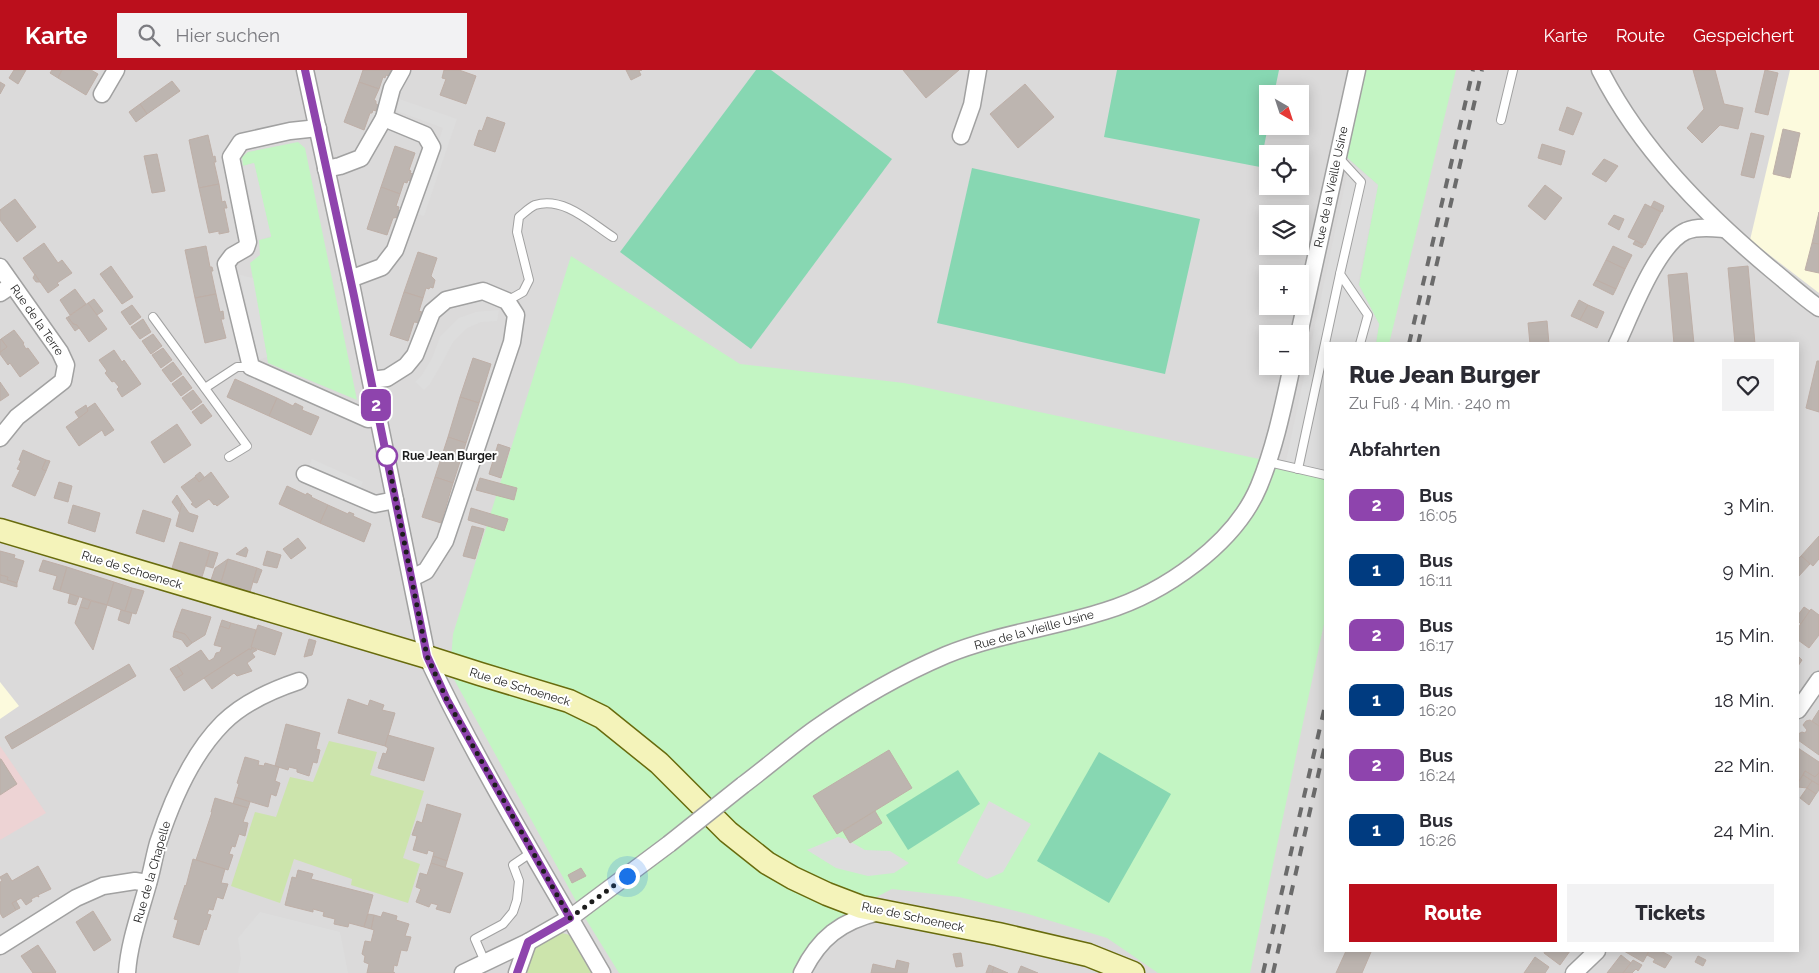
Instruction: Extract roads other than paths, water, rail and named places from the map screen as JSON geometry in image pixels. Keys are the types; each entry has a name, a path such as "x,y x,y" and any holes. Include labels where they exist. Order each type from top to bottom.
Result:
{"main road":[{"name":"Rue de Schoeneck","path":"0,530 342,633 427,656 570,701 602,717 659,763 728,832 767,863 793,878 861,907 998,934 1088,955 1133,973"}],"street":[{"path":"102,94 116,70"},
{"path":"305,70 379,418 427,656 447,700 602,973"},
{"path":"326,168 340,166 361,158 384,118 392,88 402,70"},
{"path":"961,136 972,105 978,70"},
{"name":"Rue de la Vieille Usine","path":"1301,325 1357,70"},
{"path":"1600,70 1635,128 1669,169 1724,229 1819,308"},
{"path":"350,279 382,267 395,250 432,148 425,135 384,118"},
{"path":"318,128 290,131 241,142 231,157 248,242 246,248 232,256 226,264 251,367 368,419 379,418"},
{"path":"1618,342 1658,260 1676,237 1689,230 1724,229"},
{"name":"Rue de la Terre","path":"0,268 6,289 60,352 66,365 65,375 59,385 17,417 0,438"},
{"path":"371,380 387,378 406,366 415,355 432,312 446,300 483,291 506,301 516,315 512,342 445,541 426,571 412,578"},
{"name":"Rue de la Vieille Usine","path":"463,973 528,942 570,918 669,844 814,730 869,693 921,666 988,640 1106,611 1133,601 1175,578 1201,559 1228,532 1245,511 1258,488 1275,443 1290,375"},
{"path":"305,474 375,504 395,500"},
{"path":"1799,709 1819,680"},
{"name":"Rue de la Chapelle","path":"127,973 133,936 158,845 182,783 204,746 223,723 250,703 278,688 299,681"},
{"path":"0,946 76,898 103,886 135,881 148,883"},
{"path":"802,973 810,956 821,942 835,930 851,921 882,912"},
{"path":"517,973 528,942"},
{"path":"1574,973 1596,952"}],"lane":[{"path":"1502,120 1512,70"},
{"path":"1325,342 1361,182 1338,157"},
{"path":"506,301 524,292 529,280 517,232 520,217 534,206 553,203 570,209 613,237"},
{"path":"1340,274 1368,315 1361,342"},
{"path":"153,317 247,446 229,457"},
{"path":"1298,469 1324,348"},
{"path":"205,388 237,367 251,367"},
{"path":"1268,462 1324,475"},
{"path":"485,962 475,939 503,924 513,912 519,881 513,865 532,852"}],"railway":[{"path":"1409,342 1473,70"},
{"path":"1418,342 1482,70"},
{"path":"1263,973 1324,710"},
{"path":"1273,973 1324,749"}],"place":[{"name":"Rue Jean Burger","path":"387,456"}]}
